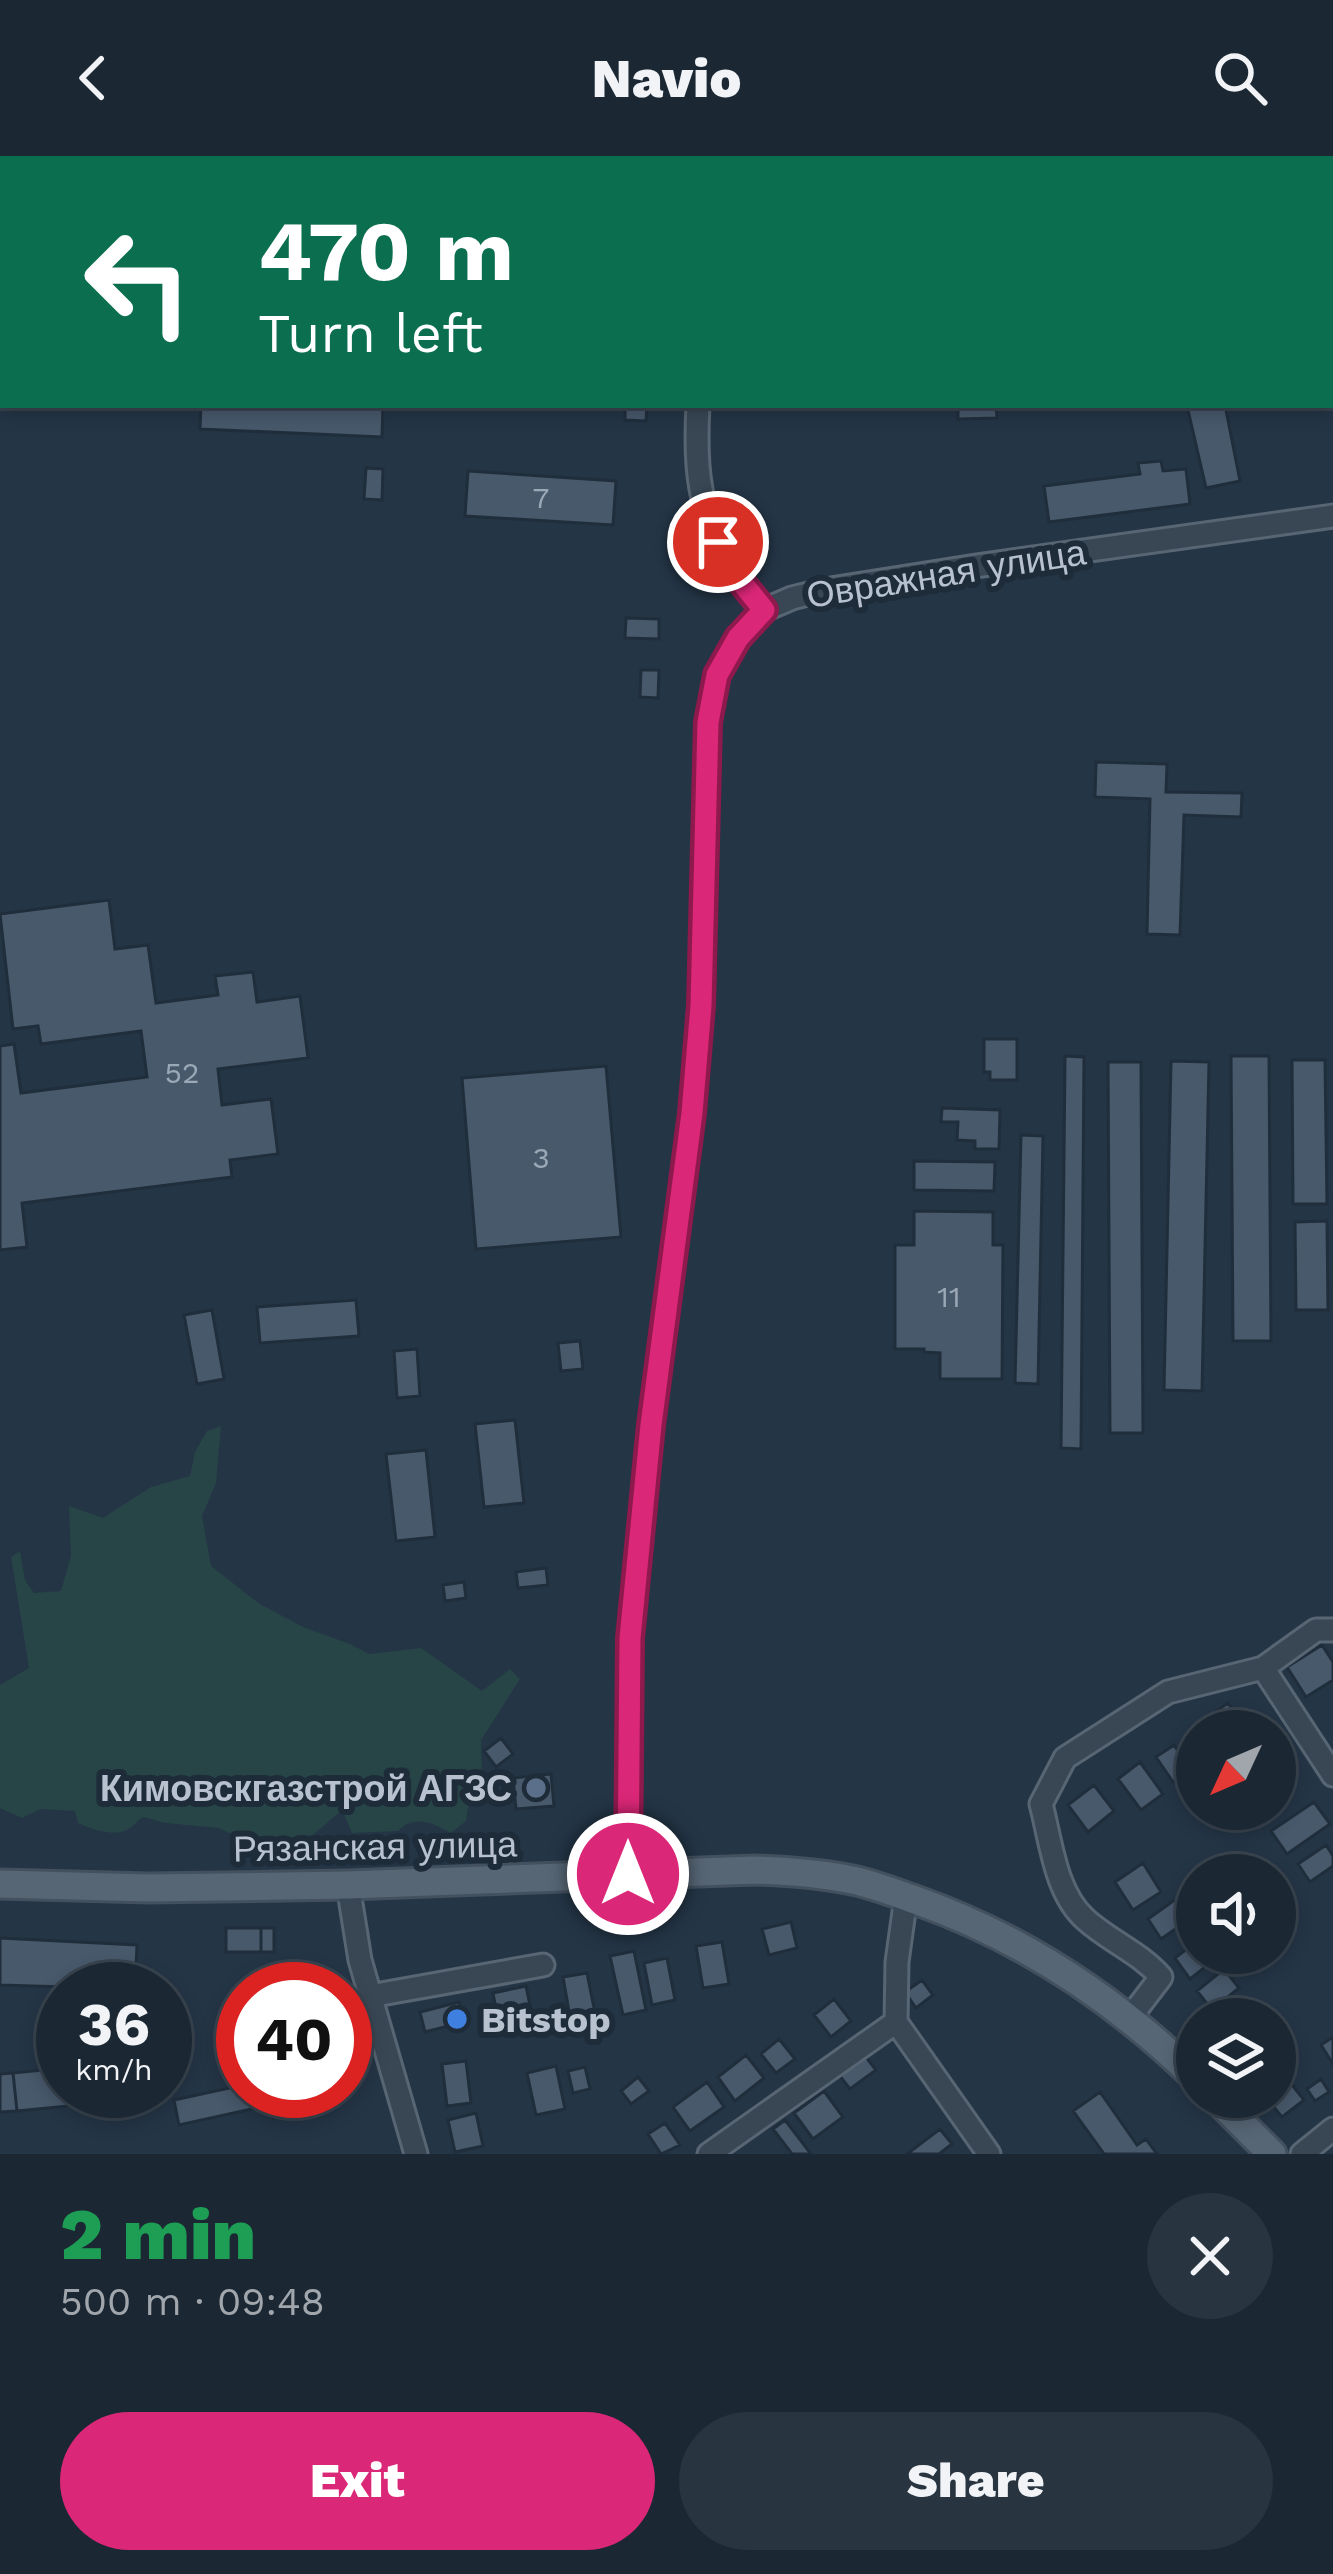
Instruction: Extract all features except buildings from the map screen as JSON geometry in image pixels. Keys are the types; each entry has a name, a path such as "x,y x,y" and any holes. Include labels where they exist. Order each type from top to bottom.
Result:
{"main road":[{"name":"Рязанская улица","path":"0,1884 348,1886 803,1872 852,1880 906,1897 1006,1937 1130,2019 1176,2060"},
{"path":"1236,2118 1272,2154"}],"street":[{"path":"698,408 695,459 706,517 730,568 764,610"},
{"name":"Овражная улица","path":"628,1874 630,1638 651,1425 692,1113 701,1006 708,722 717,675 738,638 764,610 792,598 976,566 1333,516"},
{"path":"1130,2019 1161,1977 1148,1962 1083,1917 1062,1884 1041,1804 1065,1758 1168,1692 1262,1668 1316,1630 1333,1630"},
{"path":"1262,1668 1333,1775"},
{"path":"348,1886 361,1962"},
{"path":"906,1897 897,1962 896,2022 989,2154"},
{"path":"372,1996 543,1965"},
{"path":"372,2003 416,2154"},
{"path":"709,2154 896,2022"},
{"path":"1302,2154 1333,2129"}],"green space":[{"path":"221,1426 216,1483 202,1516 211,1566 260,1604 369,1654 421,1648 482,1691 510,1669 520,1679 481,1740 482,1778 470,1792 466,1821 451,1833 417,1822 398,1831 352,1833 342,1810 313,1835 264,1840 143,1817 127,1830 109,1832 78,1823 75,1811 40,1809 22,1818 0,1808 0,1685 29,1668 11,1557 20,1551 25,1580 34,1593 61,1591 71,1556 69,1506 103,1518 151,1487 190,1476 195,1452 207,1431"}],"place":[{"name":"Кимовскгазстрой АГЗС","path":"536,1788"},
{"name":"Bitstop","path":"457,2019"}],"route":[{"path":"628,1874 630,1638 651,1425 692,1113 701,1006 708,722 717,675 738,638 764,610 730,568 718,542"}]}
